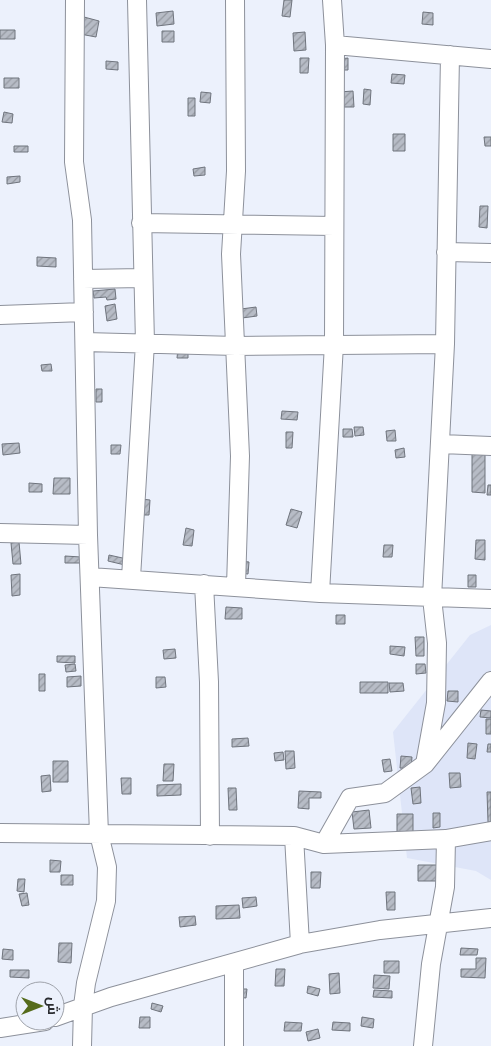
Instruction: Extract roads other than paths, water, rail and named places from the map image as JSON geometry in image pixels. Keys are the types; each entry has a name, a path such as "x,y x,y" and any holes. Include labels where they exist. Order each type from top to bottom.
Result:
{"street":[{"path":"75,0 74,162 82,220 88,535 99,834 107,867 106,901 83,1006 82,1046"},
{"path":"131,578 145,343 137,0"},
{"path":"235,0 236,162 231,254 240,456 236,586"},
{"path":"320,594 334,344 334,44 332,0"},
{"path":"334,44 491,59"},
{"path":"425,764 436,703 437,643 432,598 442,444 450,55"},
{"path":"141,223 334,226"},
{"path":"446,252 491,253"},
{"path":"83,280 142,278"},
{"path":"0,315 84,312"},
{"path":"85,342 236,346 445,344"},
{"path":"442,444 491,446"},
{"path":"0,534 88,535"},
{"path":"90,576 320,594 491,599"},
{"path":"204,584 209,682 210,836"},
{"path":"324,844 350,798 385,793 425,764 491,682"},
{"path":"0,833 294,836 324,844 446,839 491,831"},
{"path":"294,836 300,944"},
{"path":"423,1046 431,964 440,924 445,887 446,839"},
{"path":"65,1013 83,1006 300,944 380,930 491,918"},
{"path":"234,963 234,1046"},
{"path":"0,1028 15,1026"}]}
